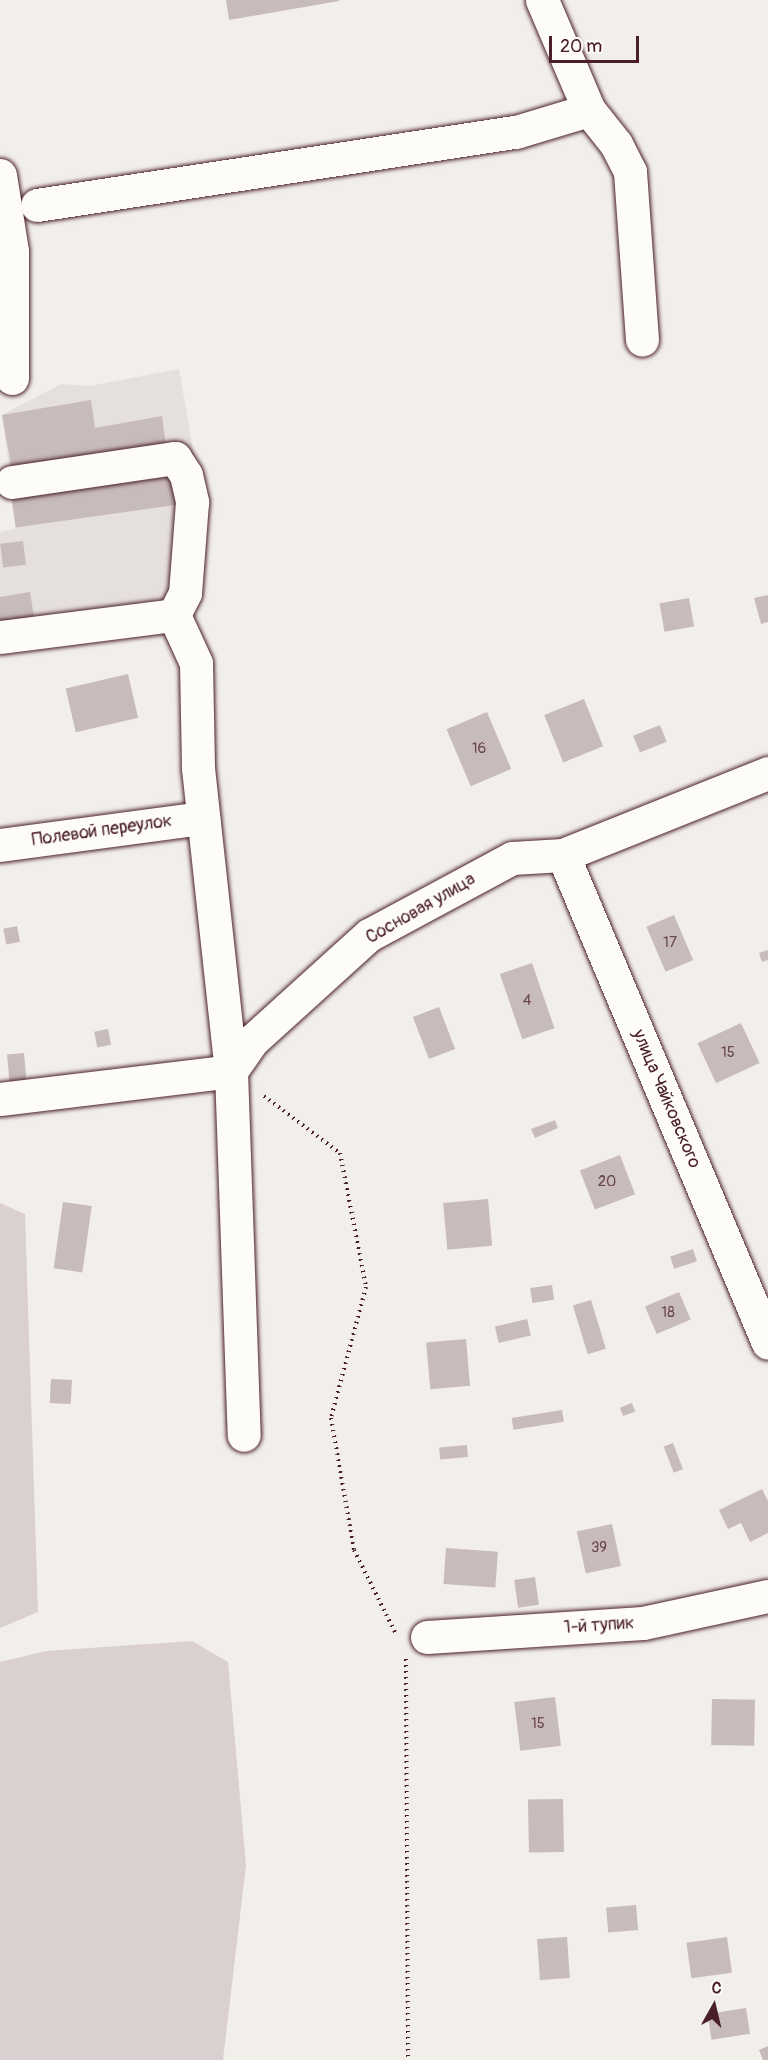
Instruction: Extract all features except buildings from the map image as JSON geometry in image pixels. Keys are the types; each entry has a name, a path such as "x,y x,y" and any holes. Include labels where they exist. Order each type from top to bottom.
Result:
{"street":[{"path":"542,0 589,110 616,144 630,172 642,340"},
{"path":"37,205 516,132 589,110"},
{"path":"0,175 12,251 12,378"},
{"path":"12,482 176,458 186,475 192,502 185,593 174,615"},
{"path":"0,637 174,615"},
{"path":"174,615 196,663 203,818 231,1071 244,1435"},
{"name":"Сосновая улица","path":"231,1071 253,1040 369,935 512,858 563,855 768,773"},
{"name":"Полевой переулок","path":"0,845 203,818"},
{"name":"улица Чайковского","path":"563,855 768,1343"},
{"path":"0,1098 231,1071"},
{"name":"1-й тупик","path":"416,1645 643,1623 768,1596"}],"path":[{"path":"231,1071 340,1153 366,1287 331,1418 354,1550 416,1645 408,2060"}],"shaded area":[{"path":"179,369 201,497 170,602 0,623 0,532 17,528 2,415 61,384 90,386"},
{"path":"0,1203 25,1214 38,1612 0,1628"},
{"path":"192,1641 228,1662 246,1865 223,2060 0,2060 0,1662 46,1651"}]}
